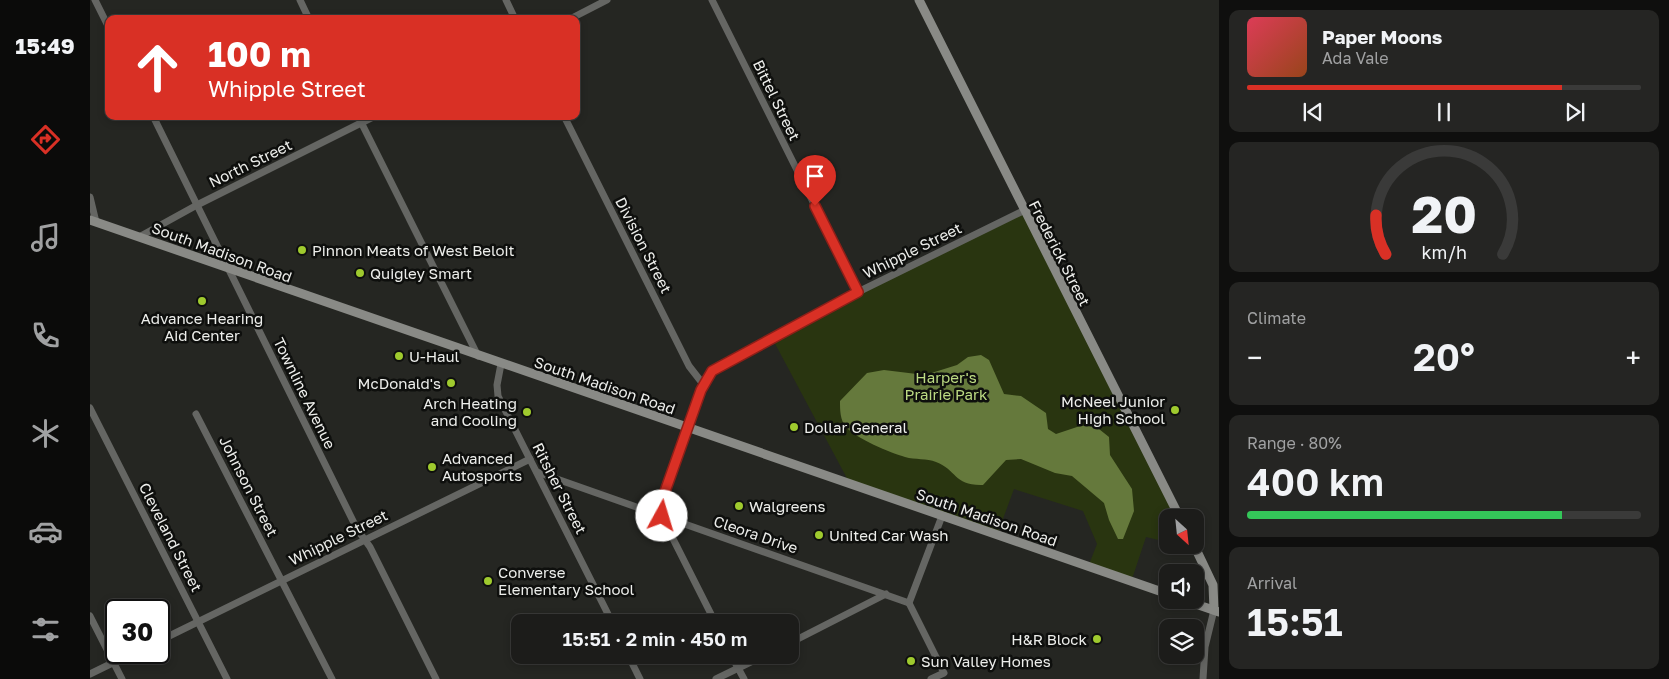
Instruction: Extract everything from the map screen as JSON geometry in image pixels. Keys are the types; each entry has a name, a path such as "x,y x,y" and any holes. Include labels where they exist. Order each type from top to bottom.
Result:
{"main road":[{"name":"Frederick Street","path":"919,0 1023,211 1175,509"},
{"name":"South Madison Road","path":"93,221 1159,591"},
{"path":"1198,554 1213,585 1217,611 1204,607"}],"street":[{"path":"95,0 105,20"},
{"path":"300,0 307,15"},
{"path":"506,0 513,15"},
{"path":"578,15 607,0"},
{"name":"Bittel Street","path":"712,0 858,292"},
{"name":"Townline Avenue","path":"155,120 357,530 364,540 436,679"},
{"path":"360,120 478,356"},
{"name":"North Street","path":"139,237 360,120"},
{"name":"Division Street","path":"566,120 689,366 703,384"},
{"path":"90,197 93,221"},
{"name":"Whipple Street","path":"662,516 662,500 703,384 717,366 858,292 1023,211"},
{"name":"Ritsher Street","path":"501,364 497,385 498,396 608,614"},
{"name":"Cleveland Street","path":"90,408 227,679"},
{"name":"Johnson Street","path":"196,414 332,679"},
{"name":"Whipple Street","path":"170,636 530,458"},
{"name":"Cleora Drive","path":"537,472 909,603"},
{"path":"662,516 711,614"},
{"path":"931,679 944,673 909,603 942,516"},
{"path":"799,638 886,594"},
{"path":"1202,679 1205,647 1217,611"},
{"path":"90,616 105,647"},
{"path":"90,674 111,664"},
{"path":"114,664 122,679"},
{"path":"632,664 640,679"},
{"path":"736,664 744,679"},
{"path":"716,679 746,664"}],"green space":[{"name":"Harper's Prairie Park","path":"1023,211 1176,509 1159,509 1159,540 1146,537 1131,582 1088,567 1097,544 1083,511 1014,489 997,535 850,484 772,338"}],"shaded area":[{"path":"981,355 989,360 1004,394 1021,396 1046,413 1048,429 1056,434 1080,426 1094,425 1109,437 1110,455 1132,489 1134,511 1123,539 1118,539 1109,520 1104,503 1072,476 1055,473 1021,459 1006,460 983,485 974,485 961,480 943,465 891,452 857,436 846,427 840,411 840,401 867,373 884,370 925,375 957,365 968,357"}],"place":[{"name":"Pinnon Meats of West Beloit","path":"302,250"},
{"name":"Quigley Smart","path":"360,273"},
{"name":"Advance Hearing Aid Center","path":"202,301"},
{"name":"U-Haul","path":"399,356"},
{"name":"McDonald's","path":"451,383"},
{"name":"McNeel Junior High School","path":"1175,410"},
{"name":"Arch Heating and Cooling","path":"527,412"},
{"name":"Dollar General","path":"794,427"},
{"name":"Advanced Autosports","path":"432,467"},
{"name":"Walgreens","path":"739,506"},
{"name":"United Car Wash","path":"819,535"},
{"name":"Converse Elementary School","path":"488,581"},
{"name":"H&R Block","path":"1097,639"},
{"name":"Sun Valley Homes","path":"911,661"}],"route":[{"path":"662,516 660,508 662,500 701,390 712,371 717,366 858,292 815,206"}]}
